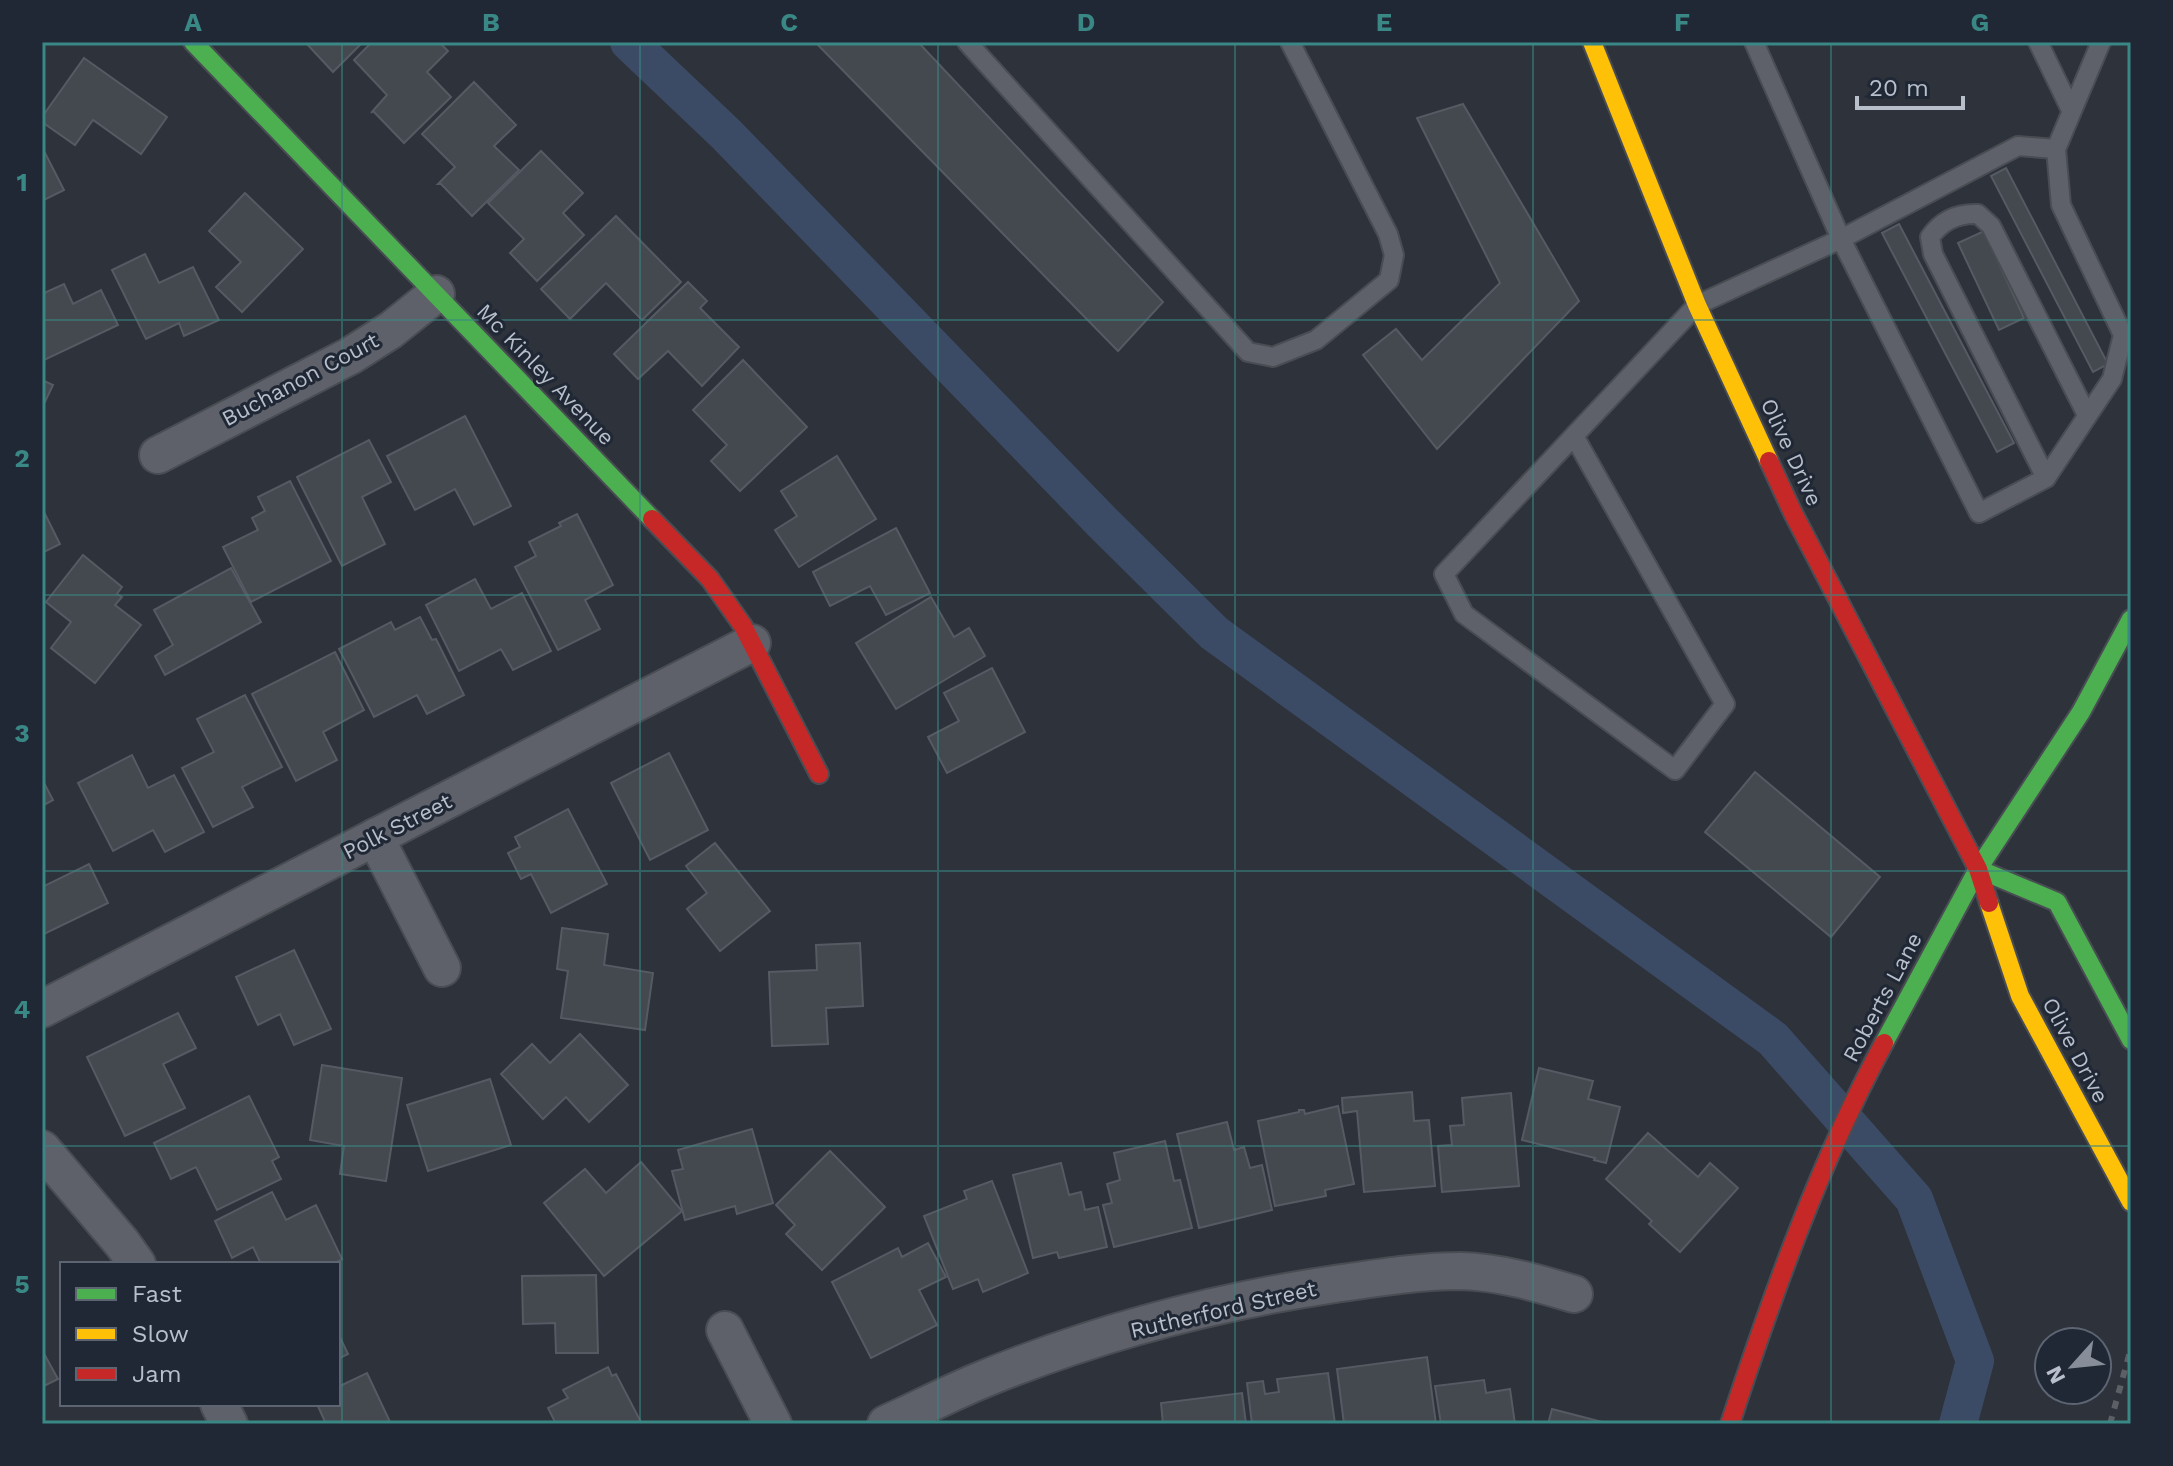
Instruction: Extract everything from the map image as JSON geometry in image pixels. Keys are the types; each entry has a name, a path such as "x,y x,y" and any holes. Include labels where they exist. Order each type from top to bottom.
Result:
{"main road":[{"name":"Mc Kinley Avenue","path":"193,42 710,579 752,643 819,774"},
{"name":"Olive Drive","path":"1592,42 1697,305 1793,513 1978,869 2020,996 2131,1202"},
{"name":"Roberts Lane","path":"1730,1424 1772,1295 1824,1168 1867,1075 1978,869 2081,712 2131,619"},
{"path":"1978,869 2057,902 2131,1040"}],"street":[{"name":"Buchanon Court","path":"158,455 350,356 391,330 436,294"},
{"name":"Polk Street","path":"42,1009 752,643"},
{"path":"375,837 442,968"},
{"path":"42,1149 136,1262"},
{"name":"Rutherford Street","path":"886,1424 980,1381 1081,1344 1185,1313 1291,1291 1398,1275 1463,1271 1519,1277 1574,1294"},
{"path":"725,1330 773,1424"},
{"path":"220,1406 229,1424"}],"lane":[{"path":"967,42 1248,352 1273,357 1316,340 1389,280 1394,255 1388,234 1290,42"},
{"path":"1754,42 1841,239 1979,513 2046,478 2112,379 2123,335 2061,205 2056,149 2101,42"},
{"path":"2038,42 2071,110"},
{"path":"1574,436 1725,704 1675,770 1464,614 1444,574 1697,305 1841,239 2018,146 2056,149"},
{"path":"2046,478 1933,254 1930,237 1937,227 1962,213 1978,214 1991,226 2087,415"}],"building":[{"path":"305,42 363,42 333,72"},
{"path":"372,42 439,42 448,51 427,72 451,97 404,143 373,111 371,113 387,95 354,60"},
{"path":"815,42 918,42 1163,302 1118,351"},
{"path":"84,58 167,117 141,154 93,120 75,145 42,122 42,117"},
{"path":"474,82 516,125 494,146 519,170 472,216 438,184 455,167 422,134"},
{"path":"1463,104 1579,301 1437,449 1363,355 1396,329 1422,360 1500,283 1417,118"},
{"path":"42,147 64,190 42,201"},
{"path":"541,151 583,193 563,213 584,235 537,281 510,253 524,239 488,203"},
{"path":"2006,168 2108,364 2093,372 1991,176"},
{"path":"245,193 303,249 242,312 216,287 241,262 209,231"},
{"path":"616,216 681,282 642,320 606,283 570,319 541,289"},
{"path":"1899,224 2014,443 1997,452 1882,233"},
{"path":"1984,231 2024,318 1999,330 1958,243"},
{"path":"145,254 159,283 193,267 219,320 184,336 179,323 146,339 112,270"},
{"path":"688,282 707,301 700,308 739,347 702,386 668,351 638,379 614,354"},
{"path":"64,284 73,304 101,290 118,325 42,361 42,294"},
{"path":"743,360 807,427 740,491 711,461 727,445 693,410"},
{"path":"42,380 53,385 42,408"},
{"path":"465,416 511,506 474,525 455,489 415,510 387,456"},
{"path":"369,440 391,482 362,497 385,544 342,566 297,477"},
{"path":"837,456 876,519 799,567 775,530 797,516 781,491"},
{"path":"290,481 331,561 251,602 223,547 258,530 252,518 265,511 258,497"},
{"path":"42,508 60,544 42,553"},
{"path":"577,514 613,585 585,600 600,629 558,650 515,567 536,556 529,542"},
{"path":"896,528 930,593 886,615 870,586 830,606 813,572"},
{"path":"83,555 122,587 117,594 122,597 115,605 141,625 95,683 51,648 71,622 46,602"},
{"path":"231,568 261,622 165,675 155,656 173,645 154,610"},
{"path":"475,579 491,609 522,593 551,651 513,670 501,649 459,671 426,605"},
{"path":"931,597 954,637 969,628 985,656 896,709 856,643"},
{"path":"420,617 432,640 436,639 464,695 427,714 417,695 374,717 339,649 391,622 395,630"},
{"path":"335,652 364,710 323,732 337,760 296,781 252,694"},
{"path":"992,668 1025,732 947,773 928,737 959,721 944,693"},
{"path":"245,695 282,767 242,787 253,807 213,827 182,768 214,752 197,719"},
{"path":"669,753 708,830 650,860 611,783"},
{"path":"132,755 148,788 174,775 204,832 165,852 153,830 113,851 78,783"},
{"path":"1755,772 1880,877 1831,937 1705,832"},
{"path":"42,779 53,800 42,806"},
{"path":"568,809 607,884 551,913 531,874 521,879 508,853 520,847 515,837"},
{"path":"715,843 770,911 720,951 687,909 707,893 686,866"},
{"path":"89,864 108,903 42,935 42,887"},
{"path":"562,928 608,934 604,965 653,973 645,1030 561,1018 568,971 557,969"},
{"path":"860,943 863,1006 826,1008 828,1044 772,1046 769,972 817,970 816,945"},
{"path":"294,950 331,1029 294,1045 280,1014 258,1025 236,977"},
{"path":"178,1013 196,1048 163,1064 185,1108 125,1136 87,1057"},
{"path":"580,1034 628,1085 589,1122 566,1097 543,1119 501,1074 532,1044 550,1063"},
{"path":"322,1065 402,1078 386,1181 340,1174 344,1146 310,1140"},
{"path":"1539,1068 1593,1081 1588,1099 1620,1107 1606,1163 1522,1140"},
{"path":"490,1079 511,1145 428,1171 407,1105"},
{"path":"1412,1092 1414,1121 1429,1120 1435,1186 1364,1192 1357,1111 1343,1113 1342,1098"},
{"path":"1511,1093 1519,1186 1442,1192 1438,1146 1452,1145 1450,1126 1464,1125 1462,1098"},
{"path":"249,1096 279,1157 272,1161 281,1179 217,1210 196,1167 171,1179 154,1143"},
{"path":"1338,1106 1354,1184 1325,1190 1326,1196 1275,1206 1258,1121 1299,1110 1304,1110 1305,1114"},
{"path":"1227,1122 1234,1150 1244,1147 1250,1168 1262,1165 1272,1210 1199,1228 1177,1134"},
{"path":"752,1129 773,1203 737,1214 735,1206 685,1220 672,1171 683,1169 678,1150"},
{"path":"1648,1133 1698,1177 1710,1163 1738,1188 1680,1252 1649,1224 1652,1221 1606,1179"},
{"path":"1165,1141 1174,1181 1180,1180 1192,1228 1114,1247 1103,1205 1112,1203 1107,1184 1120,1180 1114,1153"},
{"path":"830,1151 885,1207 822,1270 786,1234 795,1225 776,1205"},
{"path":"641,1162 682,1211 604,1276 544,1203 585,1169 606,1193"},
{"path":"1061,1163 1069,1195 1081,1192 1085,1210 1098,1207 1107,1247 1059,1258 1057,1252 1033,1258 1013,1175"},
{"path":"992,1181 1028,1273 983,1292 978,1279 953,1289 924,1216 967,1199 964,1191"},
{"path":"272,1192 286,1220 316,1205 342,1259 337,1262 260,1262 253,1247 232,1258 215,1221"},
{"path":"928,1243 946,1277 919,1290 937,1325 871,1358 832,1282 898,1248 902,1257"},
{"path":"596,1275 598,1353 556,1353 555,1323 523,1324 522,1276"},
{"path":"340,1337 348,1354 340,1358"},
{"path":"42,1350 58,1379 42,1387"},
{"path":"1427,1357 1436,1424 1344,1424 1337,1369"},
{"path":"608,1367 612,1376 616,1374 642,1424 556,1424 548,1408 568,1398 563,1390"},
{"path":"367,1373 391,1424 326,1424 318,1406 340,1406 340,1386"},
{"path":"1328,1373 1335,1424 1252,1424 1247,1383 1263,1381 1265,1394 1279,1392 1277,1379"},
{"path":"1484,1380 1486,1393 1510,1389 1515,1424 1441,1424 1435,1386"},
{"path":"1242,1393 1246,1424 1163,1424 1161,1403"},
{"path":"1552,1409 1610,1424 1548,1424"}],"waterway":[{"path":"629,42 727,135 1102,522 1214,633 1773,1039 1914,1199 1975,1361 1958,1424"}],"railway":[{"path":"2110,1424 2131,1348"}],"traffic: fast":[{"path":"193,42 652,519"},
{"path":"1884,1043 1978,869 2081,712 2131,619"},
{"path":"1978,869 2057,902 2131,1040"}],"traffic: slow":[{"path":"1592,42 1697,305 1769,461"},
{"path":"1989,903 2020,996 2131,1202"}],"traffic: jam":[{"path":"1769,461 1978,869 1989,903"},
{"path":"652,519 710,579 743,626 819,774"},
{"path":"1730,1424 1763,1326 1818,1182 1884,1043"}]}
